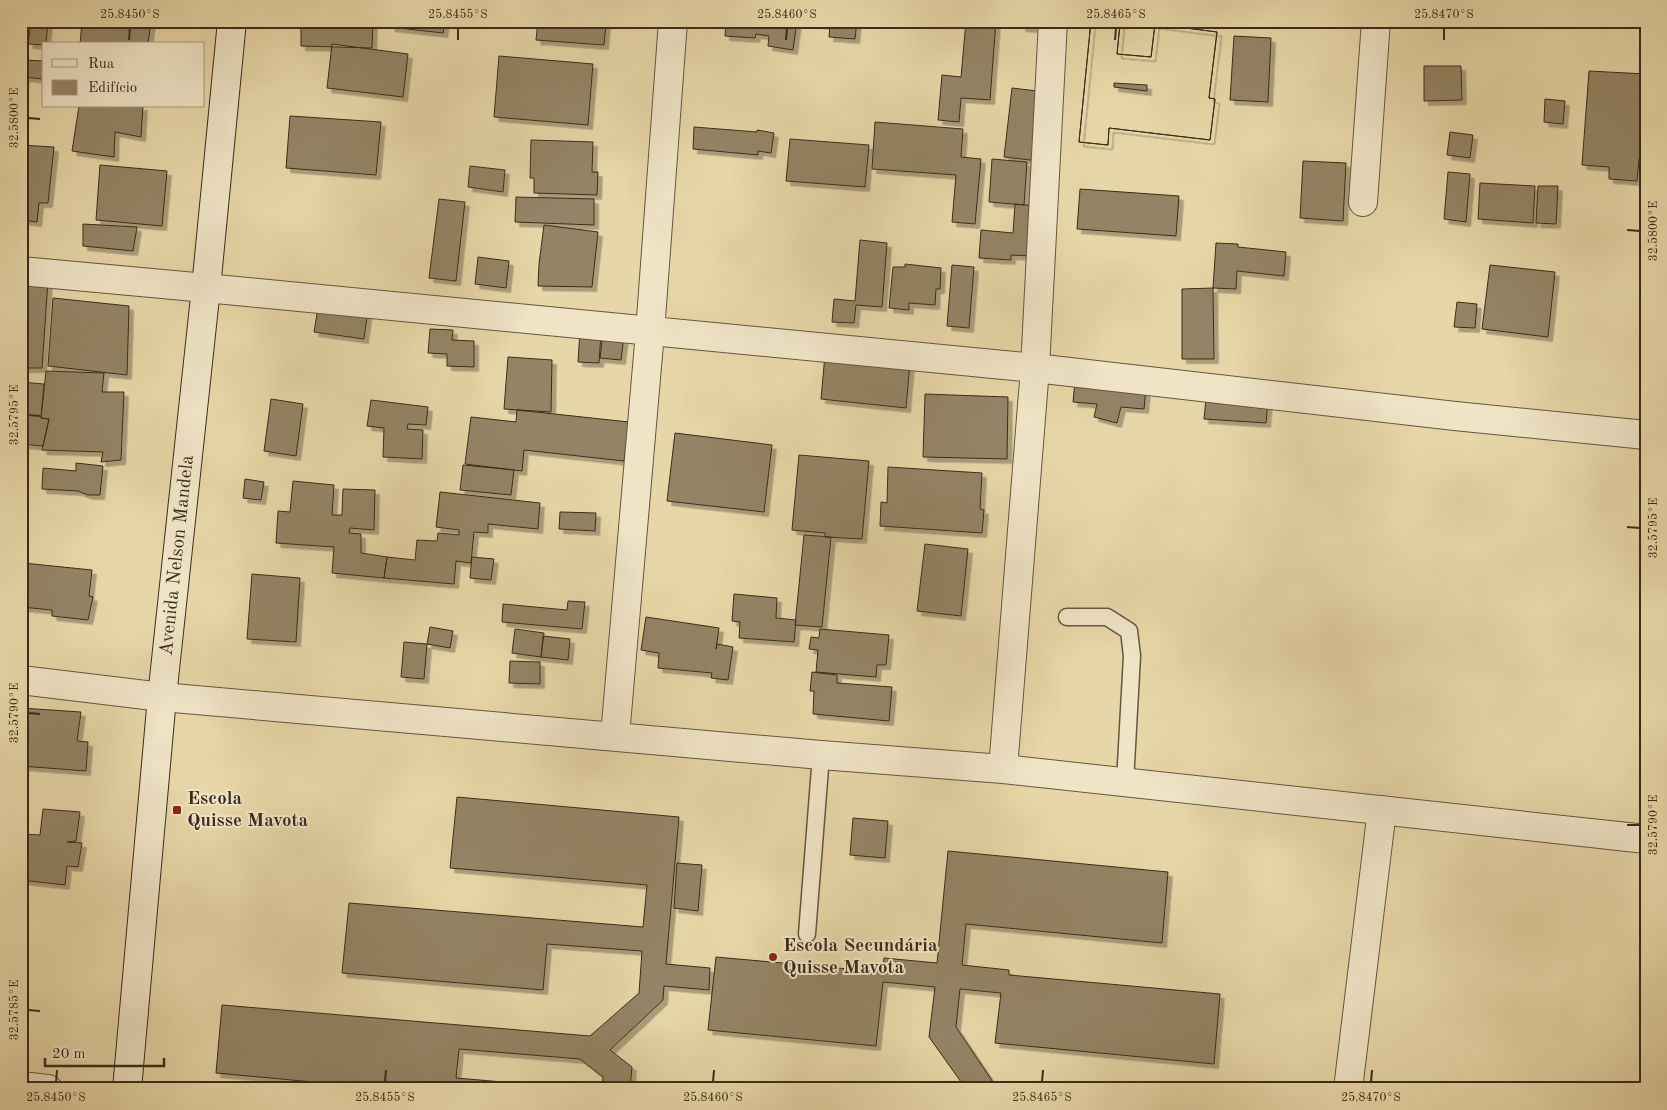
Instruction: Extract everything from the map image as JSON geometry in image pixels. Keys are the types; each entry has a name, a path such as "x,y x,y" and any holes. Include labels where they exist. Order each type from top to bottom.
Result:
{"street":[{"name":"Avenida Nelson Mandela","path":"127,1089 162,697 206,288 232,21"},
{"path":"615,736 650,332 673,21"},
{"path":"1003,769 1035,368 1053,21"},
{"path":"1362,202 1376,21"},
{"path":"21,271 1035,368 1455,416 1646,435"},
{"path":"21,680 162,697 821,755 1003,769 1646,839"},
{"path":"1348,1089 1382,810"},
{"path":"21,1086 48,1089"}],"lane":[{"path":"1067,617 1107,617 1129,631 1132,656 1125,782"},
{"path":"806,934 821,755"}],"building":[{"path":"31,21 48,21 46,42 42,42 42,45 28,44"},
{"path":"82,21 151,21 148,42 80,42"},
{"path":"301,21 373,21 372,48 301,46"},
{"path":"391,21 445,21 443,33 390,27"},
{"path":"538,21 606,24 604,45 536,40"},
{"path":"726,21 797,21 793,50 768,46 769,36 756,34 755,38 725,36"},
{"path":"805,21 857,21 855,39 829,37 830,25 805,23"},
{"path":"966,21 996,21 990,100 961,98 959,122 938,120 942,75 961,77"},
{"path":"1022,21 1049,21 1049,29 1021,27"},
{"path":"1091,21 1120,24 1117,54 1151,57 1155,24 1217,32 1209,98 1215,99 1210,140 1109,128 1108,145 1079,142","holes":["1114,83 1147,85 1147,91 1114,87"]},
{"path":"1091,21 1120,24 1117,54 1151,57 1155,24 1217,32 1209,98 1215,99 1210,140 1109,128 1108,145 1079,142"},
{"path":"1234,36 1271,38 1268,102 1230,100"},
{"path":"332,44 408,54 403,97 327,88"},
{"path":"499,56 593,64 588,125 494,117"},
{"path":"21,60 25,60 23,100 21,100"},
{"path":"25,60 42,61 42,79 24,77"},
{"path":"1424,66 1461,66 1462,100 1424,101"},
{"path":"1589,71 1646,74 1644,96 1646,96 1646,143 1644,160 1639,159 1637,181 1609,179 1609,167 1582,165"},
{"path":"1012,88 1046,92 1039,161 1004,157"},
{"path":"1545,99 1565,101 1563,124 1544,122"},
{"path":"79,108 143,108 141,137 115,132 114,157 72,151"},
{"path":"290,116 381,122 376,175 286,168"},
{"path":"875,122 963,129 961,157 981,159 975,224 952,222 956,175 872,169"},
{"path":"694,127 757,132 757,130 774,133 771,153 758,151 758,155 693,149"},
{"path":"1450,132 1473,135 1470,158 1447,155"},
{"path":"790,139 869,145 865,187 786,181"},
{"path":"531,140 593,142 592,172 598,172 597,195 534,193 534,178 530,178"},
{"path":"21,145 54,147 48,203 39,203 37,222 21,220"},
{"path":"992,159 1027,162 1024,205 989,202"},
{"path":"1303,161 1346,163 1343,221 1300,218"},
{"path":"100,165 167,171 162,226 96,220"},
{"path":"470,166 505,170 503,192 468,187"},
{"path":"1448,172 1470,174 1466,222 1444,219"},
{"path":"1480,183 1535,186 1533,223 1478,219"},
{"path":"1538,186 1558,186 1556,224 1536,223"},
{"path":"1080,189 1179,196 1176,236 1077,229"},
{"path":"516,197 594,199 594,225 515,222"},
{"path":"439,199 465,202 456,281 429,278"},
{"path":"1015,204 1036,206 1032,256 1011,255 1011,260 979,258 981,230 1013,233"},
{"path":"83,224 137,227 133,251 83,246"},
{"path":"544,225 598,232 592,287 538,286"},
{"path":"860,240 887,243 882,307 856,305 854,323 832,322 834,299 855,301"},
{"path":"1216,243 1238,244 1238,247 1286,252 1284,276 1237,271 1236,289 1213,288"},
{"path":"478,257 509,261 506,288 475,284"},
{"path":"905,264 941,268 940,289 936,289 935,305 909,303 909,310 889,308 893,267 905,267"},
{"path":"952,265 974,267 969,328 947,326"},
{"path":"1490,265 1555,272 1548,337 1482,329"},
{"path":"21,279 48,281 42,368 21,368"},
{"path":"1213,288 1214,359 1182,359 1182,289"},
{"path":"53,298 129,306 127,375 48,366"},
{"path":"319,302 368,309 364,339 314,332"},
{"path":"1457,302 1477,304 1475,328 1454,327"},
{"path":"430,329 453,330 452,340 474,341 474,367 447,366 447,354 428,353"},
{"path":"580,331 601,333 599,363 578,362"},
{"path":"603,333 624,336 621,360 600,358"},
{"path":"825,355 910,363 906,408 821,399"},
{"path":"508,357 552,360 551,412 504,409"},
{"path":"46,371 104,373 102,392 124,392 121,460 101,462 103,452 42,450 49,419 41,418"},
{"path":"21,382 44,384 41,418 49,419 43,446 21,444"},
{"path":"1075,382 1146,389 1144,409 1121,407 1117,423 1094,417 1097,404 1073,402"},
{"path":"925,394 1008,397 1007,459 923,457"},
{"path":"1206,398 1268,402 1266,423 1204,419"},
{"path":"271,399 303,404 296,456 264,451"},
{"path":"371,400 428,407 426,425 408,424 407,429 423,430 422,459 383,457 384,428 367,426"},
{"path":"517,410 629,422 624,461 524,450 522,471 465,464 471,417 516,422"},
{"path":"675,433 772,445 764,512 667,501"},
{"path":"799,455 869,461 862,539 825,537 825,533 792,530"},
{"path":"76,463 103,466 100,495 88,495 78,491 42,489 43,468 76,471"},
{"path":"463,465 514,470 511,495 460,490"},
{"path":"888,467 982,473 980,509 984,510 982,533 880,526 881,502 887,503"},
{"path":"245,479 264,482 261,500 243,498"},
{"path":"293,481 334,485 332,515 342,515 343,489 375,490 374,530 350,528 349,533 361,534 361,553 387,557 384,578 332,573 334,547 276,543 278,511 290,512"},
{"path":"440,492 540,503 538,529 488,524 488,533 474,532 471,563 456,561 454,584 384,578 387,557 415,560 417,540 437,541 438,533 459,535 459,530 436,527"},
{"path":"560,512 596,513 595,531 559,529"},
{"path":"804,535 831,537 822,627 795,625"},
{"path":"925,544 968,549 961,616 917,611"},
{"path":"472,557 494,559 491,580 470,578"},
{"path":"23,563 92,570 89,596 93,597 88,620 52,616 52,610 21,607"},
{"path":"252,574 300,578 296,642 247,639"},
{"path":"734,594 777,598 776,618 796,620 794,642 739,638 740,622 732,621"},
{"path":"568,601 585,602 582,629 502,622 503,604 567,610"},
{"path":"646,617 719,628 716,649 717,644 733,647 728,680 711,678 712,673 658,668 659,653 641,650"},
{"path":"430,627 453,631 450,648 427,644"},
{"path":"515,629 544,633 541,657 512,653"},
{"path":"820,629 889,635 886,665 877,665 876,677 816,672 818,650 809,649 811,637 819,638"},
{"path":"543,636 570,639 568,660 541,657"},
{"path":"404,642 427,644 424,679 401,677"},
{"path":"510,661 540,662 540,684 509,683"},
{"path":"812,672 837,675 837,683 892,687 889,721 813,714 814,691 810,691"},
{"path":"21,708 81,712 77,741 88,742 86,771 21,766"},
{"path":"457,797 679,817 666,964 710,968 709,990 664,986 663,1000 610,1050 632,1067 630,1089 602,1089 603,1077 580,1059 459,1049 456,1078 585,1089 388,1089 216,1073 222,1005 590,1036 639,993 642,951 547,944 543,990 342,973 349,903 643,927 647,885 450,868"},
{"path":"43,809 80,812 76,841 67,842 82,843 78,867 67,866 65,885 21,880 23,834 40,835"},
{"path":"853,818 888,821 885,858 850,855"},
{"path":"948,851 1168,872 1162,943 966,924 962,965 1009,970 1009,975 1220,994 1214,1064 995,1043 1001,993 960,989 956,1027 993,1082 1059,1089 966,1089 929,1037 935,987 883,982 876,1046 708,1030 716,957 882,972 884,958 937,963"},
{"path":"677,863 702,865 698,911 674,908"}],"place":[{"name":"Escola Quisse Mavota","path":"177,810"},
{"name":"Escola Secundária Quisse Mavota","path":"773,957"}]}
